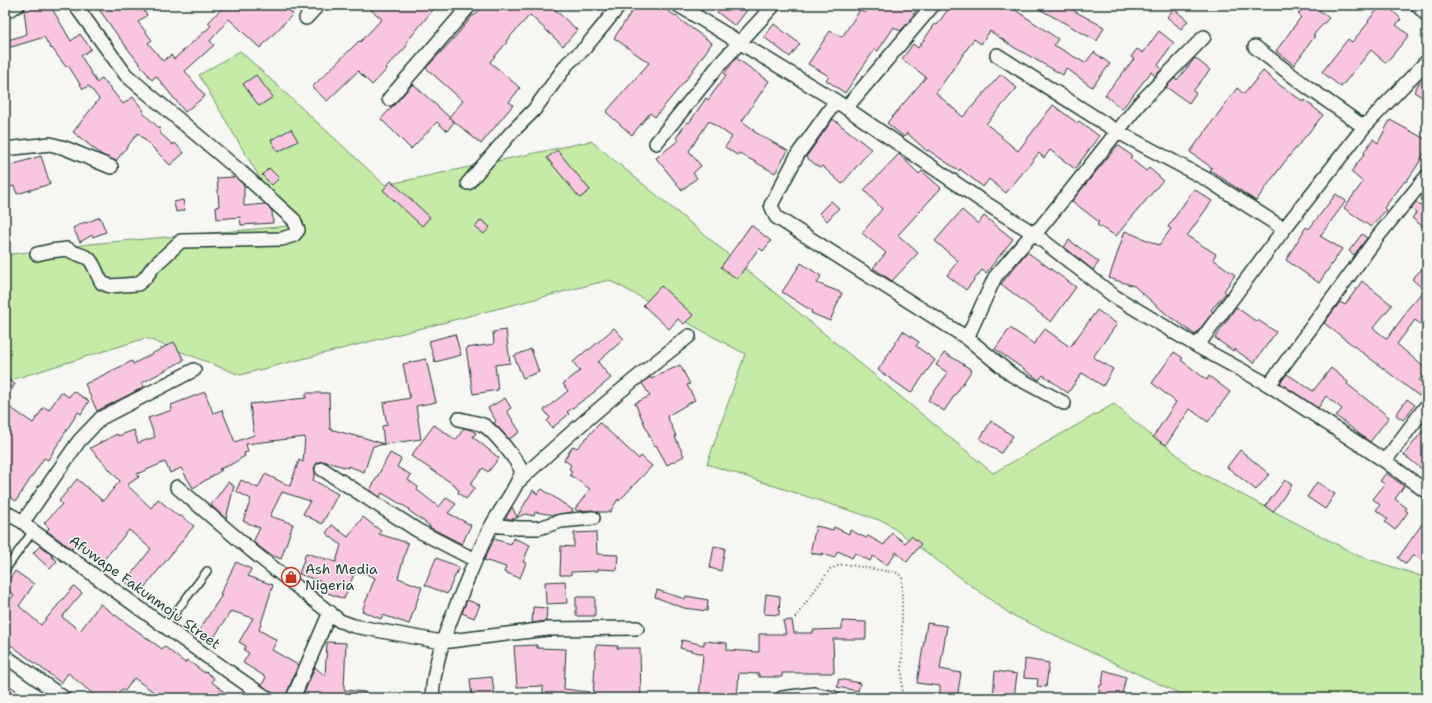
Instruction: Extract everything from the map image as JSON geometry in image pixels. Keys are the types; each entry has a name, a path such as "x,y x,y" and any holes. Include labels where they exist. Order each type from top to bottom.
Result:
{"street":[{"path":"5,12 18,5"},
{"path":"37,254 68,249 73,253 91,260 102,283 110,286 133,285 138,284 145,278 153,267 181,241 282,239 294,235 298,230 294,220 241,172 126,75 75,5"},
{"path":"306,18 318,5"},
{"path":"389,99 470,5"},
{"path":"468,184 511,133 534,110 568,63 584,49 620,5"},
{"path":"678,5 841,104 978,199 1033,233 1114,296 1197,346 1269,385 1385,461 1427,492"},
{"path":"656,143 719,65 774,5"},
{"path":"932,5 841,104 798,154 771,205 773,212 776,217 967,338 1012,375 1064,403"},
{"path":"1417,5 1427,15"},
{"path":"967,338 995,277 1033,233 1040,228 1139,104 1204,37"},
{"path":"1255,47 1306,86 1364,127"},
{"path":"997,55 1118,132 1208,180 1284,229"},
{"path":"1197,346 1284,229 1364,127 1427,61"},
{"path":"5,149 50,144 65,148 110,167"},
{"path":"1269,385 1379,235 1427,176"},
{"path":"519,481 557,444 638,376 689,336"},
{"path":"23,522 79,441 101,418 194,370"},
{"path":"1385,461 1427,405"},
{"path":"432,698 433,685 442,642 475,560 492,526 519,481 522,472 520,466 500,440 484,425 459,419"},
{"path":"322,469 417,530 475,560"},
{"path":"177,487 252,551 340,621 354,626 442,642 547,629 637,628"},
{"name":"Afuwape Fakunmoju Street","path":"5,512 23,522 33,531 166,626 208,658 267,698"},
{"path":"492,526 539,528 561,521 593,518"},
{"path":"293,698 330,612"},
{"path":"5,656 64,698"},
{"path":"782,698 814,694 834,698"}],"lane":[{"path":"5,570 33,531"},
{"path":"166,626 207,571"}],"path":[{"path":"795,618 830,569 836,566 843,564 898,573 902,578 902,698"}],"green space":[{"path":"240,51 385,185 591,141 993,473 1114,404 1153,437 1166,445 1193,469 1359,556 1427,578 1427,698 1189,698 1010,614 885,522 707,464 745,354 609,280 240,375 146,338 5,382 5,255 89,244 288,226 199,75"}],"building":[{"path":"50,5 71,41 80,34 91,49 81,56 97,83 102,78 123,104 133,97 144,111 142,112 161,130 159,132 173,145 175,143 184,153 170,165 138,133 116,161 102,155 73,132 99,99 89,86 83,89 68,65 66,67 52,48 51,49 44,37 5,49 5,41 27,34 24,10 26,6"},
{"path":"96,5 140,5 147,15 138,22 152,40 148,43 163,61 171,55 174,59 211,26 208,23 225,5 282,5 293,14 260,48 229,19 210,41 214,45 185,71 205,96 185,112 156,76 152,80"},
{"path":"365,5 437,5 405,44 407,46 372,85 358,71 327,101 312,87 382,19"},
{"path":"484,5 550,5 577,30 563,46 530,15 506,41 507,42 490,62 520,88 509,102 513,105 481,144 449,117 463,101 426,68 473,15 474,16"},
{"path":"636,5 658,5 679,18 712,43 686,80 655,117 650,113 632,135 606,112 649,63 614,38"},
{"path":"708,5 751,5 735,26"},
{"path":"870,5 919,5 909,22 900,31 894,27 878,51 875,49 845,93 826,80 829,76 808,64 830,31 842,37 860,10 865,13"},
{"path":"951,5 1008,5 1058,39 1054,45 1085,63 1094,52 1110,64 1092,87 1066,68 1063,75 1015,48 990,31 981,44 974,39 936,93 963,117 1001,74 1017,88 986,124 1018,151 1053,105 1077,123 1079,121 1099,136 1075,169 1050,150 1044,158 1039,153 1006,193 989,179 983,187 960,169 959,171 928,150 927,151 907,133 904,137 887,123 926,77 902,59 913,44 918,48"},
{"path":"1032,5 1063,5 1104,27 1097,41"},
{"path":"1306,5 1313,5 1329,18 1313,35 1315,36 1294,65 1276,51 1301,17 1298,14"},
{"path":"1381,5 1387,5 1401,19 1396,25 1409,35 1386,63 1371,50 1341,87 1322,72 1348,39 1352,42"},
{"path":"1174,9 1188,21 1181,29 1167,17"},
{"path":"774,24 800,44 790,57 764,37"},
{"path":"1159,31 1174,43 1158,65 1162,69 1155,76 1151,72 1122,109 1105,95 1134,59 1131,57 1137,49 1143,53"},
{"path":"736,58 769,81 742,121 754,130 753,131 788,151 775,173 739,153 737,155 725,147 732,137 709,121 689,151 701,166 693,173 697,178 682,190 656,158 679,140 676,138 687,122 689,123 706,98 708,100"},
{"path":"1195,58 1210,70 1193,91 1196,93 1189,103 1166,87 1175,78 1177,80"},
{"path":"1263,71 1304,102 1305,100 1323,115 1283,164 1256,201 1210,170 1212,168 1190,152 1237,88 1244,94"},
{"path":"1427,73 1427,100 1414,92 1422,77"},
{"path":"256,75 273,97 259,106 243,84"},
{"path":"413,84 454,122 447,131 437,122 411,149 381,119"},
{"path":"833,119 871,149 842,184 822,166 820,168 806,157"},
{"path":"1390,120 1427,140 1427,148 1406,182 1405,181 1384,208 1386,210 1371,227 1344,208 1363,182 1351,172 1373,139 1378,143"},
{"path":"291,129 298,141 278,152 271,140"},
{"path":"1118,145 1132,156 1130,158 1146,171 1149,168 1163,180 1116,236 1097,225 1099,222 1072,201"},
{"path":"557,150 590,190 580,198 547,158"},
{"path":"899,154 919,174 922,171 941,188 898,235 918,253 892,281 873,268 886,253 862,233 882,209 864,190"},
{"path":"41,156 50,184 17,194 14,186 7,188 5,182 5,170 9,169 8,166"},
{"path":"269,168 279,178 272,185 262,175"},
{"path":"235,177 244,185 244,206 265,204 272,211 273,223 241,225 240,217 217,219 216,207 219,206 217,178"},
{"path":"391,181 430,217 422,226 383,190"},
{"path":"1194,189 1212,201 1187,236 1216,254 1213,259 1235,275 1224,291 1226,293 1211,310 1213,312 1195,335 1173,318 1172,319 1134,286 1109,278 1125,231 1159,245 1171,229 1168,227"},
{"path":"1336,194 1346,201 1320,236 1342,249 1319,283 1286,260 1306,227 1309,229"},
{"path":"1427,197 1427,230 1412,218 1416,213 1411,208 1416,202 1421,206"},
{"path":"183,200 185,210 176,212 174,202"},
{"path":"831,201 839,208 827,221 819,213"},
{"path":"962,210 978,224 984,216 1013,239 986,273 982,270 966,290 947,275 958,261 935,241"},
{"path":"100,217 106,232 93,237 92,235 80,242 73,228"},
{"path":"481,220 490,227 484,234 475,227"},
{"path":"751,225 771,241 763,251 759,248 737,279 721,267"},
{"path":"1362,234 1367,238 1354,255 1349,251"},
{"path":"1069,240 1099,262 1093,270 1064,247"},
{"path":"1027,252 1076,287 1051,322 1001,284"},
{"path":"801,263 821,276 817,283 842,293 830,321 811,313 812,311 782,292"},
{"path":"1427,264 1427,315 1420,324 1415,320 1397,344 1427,370 1419,380 1427,387 1419,396 1324,323 1340,302 1345,305 1362,281 1392,305 1373,328 1387,339 1406,313 1405,312 1424,290 1412,279"},
{"path":"661,286 693,315 684,324 678,319 669,329 643,305"},
{"path":"1236,307 1257,322 1258,320 1276,332 1254,363 1234,349 1233,351 1215,338"},
{"path":"1097,310 1117,324 1093,357 1113,369 1103,386 1082,373 1068,393 1043,375 1039,380 995,349 1010,328 1034,344 1045,329 1070,347"},
{"path":"614,328 624,339 598,362 611,378 567,412 569,414 552,428 547,421 550,418 544,410 568,391 563,384 580,371 573,362"},
{"path":"506,330 510,363 495,365 498,390 473,394 466,348 494,344 493,332"},
{"path":"903,331 919,342 916,346 935,360 911,393 878,370"},
{"path":"455,334 461,355 435,362 429,341"},
{"path":"174,342 184,360 142,383 144,387 97,411 85,384 132,361 133,364"},
{"path":"531,349 539,372 523,378 514,356"},
{"path":"1174,352 1183,358 1181,360 1207,380 1209,376 1230,392 1208,422 1190,409 1166,445 1153,437 1176,402 1152,383"},
{"path":"944,353 972,370 944,411 928,400 948,373 936,365"},
{"path":"426,359 436,402 416,406 421,439 373,446 364,472 348,466 348,468 323,461 318,462 314,468 315,473 313,480 338,494 322,524 303,514 310,501 282,492 270,516 293,524 281,559 269,554 253,542 260,528 243,521 251,499 236,491 241,480 258,488 265,474 290,486 299,460 303,462 305,437 246,444 248,452 244,453 245,456 230,465 219,469 222,470 193,488 181,468 170,473 165,462 137,474 139,477 127,485 151,508 158,499 179,517 180,515 194,526 140,593 125,582 151,549 129,530 100,564 77,544 72,549 47,531 49,528 44,523 62,504 59,501 77,479 103,501 120,481 90,448 117,434 118,436 134,430 138,443 155,437 148,418 172,410 171,405 205,392 213,413 222,410 235,442 254,435 250,404 306,398 306,393 329,393 330,429 384,444 382,426 387,425 383,403 410,398 403,364"},
{"path":"680,365 690,384 687,385 695,400 667,416 684,456 667,465 656,445 654,446 635,403 650,396 642,383 650,377 651,379"},
{"path":"1331,368 1348,382 1347,384 1389,417 1370,442 1336,416 1342,409 1326,396 1318,408 1280,383 1287,374 1313,391"},
{"path":"5,378 15,384 5,401"},
{"path":"73,391 89,401 81,414 78,412 48,460 44,458 16,501 5,494 5,404 33,423 44,407 49,410 61,392 69,397"},
{"path":"505,398 511,408 507,411 520,432 509,439 494,423 496,421 488,408"},
{"path":"1407,399 1415,405 1403,420 1396,415"},
{"path":"991,421 1013,436 1001,453 980,439"},
{"path":"600,423 639,459 641,456 652,466 619,501 618,499 610,512 598,512 592,510 578,511 575,509 590,489 570,475 572,471 569,469 571,465 564,460 573,446 577,448"},
{"path":"434,425 456,440 464,428 471,430 476,433 473,437 499,458 488,472 483,468 470,484 475,488 466,499 458,493 459,490 455,487 456,486 411,456"},
{"path":"1427,425 1427,473 1404,455"},
{"path":"1240,450 1269,474 1256,490 1227,467"},
{"path":"390,453 401,459 397,467 411,475 408,480 418,487 417,490 439,507 446,498 456,504 448,513 471,525 462,544 429,527 430,526 408,510 409,509 382,493 380,497 370,490"},
{"path":"1386,473 1404,486 1395,499 1407,508 1405,510 1408,512 1395,530 1385,522 1388,519 1376,510 1380,505 1373,499 1385,484 1380,481"},
{"path":"1285,480 1292,485 1273,512 1265,506"},
{"path":"228,482 234,486 226,519 211,505"},
{"path":"1317,482 1335,494 1325,509 1307,497"},
{"path":"542,489 573,510 572,512 554,515 535,512 534,516 525,514 514,519 507,519 506,517 512,507 517,517 533,490 537,494"},
{"path":"363,517 381,531 379,534 408,543 398,578 422,587 409,624 383,615 381,619 362,611 375,578 356,569 344,599 325,592 328,584 299,574 306,553 336,562 341,545 326,533 332,525 348,537"},
{"path":"1427,517 1427,564 1413,555 1406,564 1398,558"},
{"path":"816,526 833,530 834,527 849,534 850,530 866,538 868,536 884,545 892,533 905,543 911,536 921,544 907,562 896,552 887,565 873,556 870,561 855,553 852,558 838,551 834,558 822,553 822,555 810,553"},
{"path":"596,532 597,554 618,555 617,570 598,569 598,571 571,572 571,575 560,575 561,546 574,547 574,533"},
{"path":"513,538 530,545 523,562 526,563 520,578 504,572 506,567 484,560 494,539 511,544"},
{"path":"40,546 57,561 50,569 33,553"},
{"path":"714,546 725,548 721,571 710,568"},
{"path":"436,558 459,567 447,594 425,585"},
{"path":"236,562 251,569 248,576 273,585 259,630 277,640 272,650 298,665 285,698 278,698 262,685 266,677 243,663 249,653 244,650 246,646 239,642 253,618 231,611 213,639 199,630 222,595 220,594"},
{"path":"15,571 34,584 19,606 41,625 74,586 82,593 62,617 80,631 100,604 162,649 164,646 185,663 187,660 205,673 206,672 214,678 212,682 232,698 151,698 155,693 134,678 125,691 122,689 114,698 90,698 93,694 68,673 61,683 11,645 8,649 5,648 5,606 14,595 5,588 5,586"},
{"path":"565,581 567,603 546,604 545,582"},
{"path":"657,590 685,599 686,596 708,600 707,611 684,608 655,597"},
{"path":"766,594 780,596 779,615 764,614"},
{"path":"576,597 595,597 595,616 576,616"},
{"path":"467,600 480,605 474,618 462,613"},
{"path":"533,607 547,608 546,621 532,623"},
{"path":"792,620 794,633 813,633 813,630 842,629 842,621 866,622 866,639 833,639 834,673 782,673 782,677 759,677 759,674 739,673 737,698 699,698 703,654 680,648 682,640 704,645 704,641 727,643 727,650 759,652 759,634 786,634 783,621"},
{"path":"927,623 947,626 940,669 961,673 957,698 940,698 940,686 917,683"},
{"path":"327,642 346,643 344,688 345,690 365,692 365,698 302,698 315,667 325,676"},
{"path":"537,645 537,648 566,649 564,689 589,692 589,698 543,698 543,686 517,687 514,646"},
{"path":"596,645 618,646 617,648 640,648 641,698 593,698"},
{"path":"1025,659 1049,663 1046,687 1037,686 1038,679 1024,678"},
{"path":"1104,670 1126,677 1121,698 1098,698"},
{"path":"995,671 1017,674 1014,698 993,698"},
{"path":"492,677 495,698 472,698 470,679"},
{"path":"839,679 860,683 858,691 837,687"},
{"path":"5,683 16,690 10,698 5,698"}],"place":[{"name":"Ash Media Nigeria","path":"291,577"}]}
